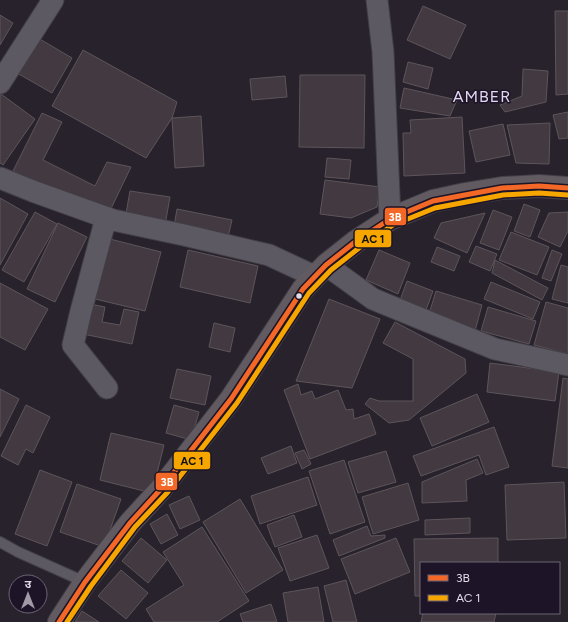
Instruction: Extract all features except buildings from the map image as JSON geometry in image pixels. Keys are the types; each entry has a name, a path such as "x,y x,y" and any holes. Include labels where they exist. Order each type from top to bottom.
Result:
{"main road":[{"path":"59,622 86,582 130,523 161,489 231,399 303,289 320,271 356,242 390,219 433,201 502,188 568,188"}],"street":[{"path":"0,83 54,0"},
{"path":"377,0 383,52 390,219"},
{"path":"0,178 106,218 269,255 320,271 373,299 495,349 568,365"},
{"path":"106,218 80,311 73,345 107,388"}],"lane":[{"path":"0,542 18,552 86,582"}],"transit line":[{"name":"3B","path":"59,622 85,582 130,523 161,489 231,399 303,289 326,265 355,242 390,219 433,201 502,188 539,186 568,188"},
{"path":"67,622 91,586 135,527 167,493 237,403 309,293 331,270 359,248 393,225 435,208 503,195 539,193 568,195"}],"district":[{"name":"AMBER","path":"482,96"}]}
